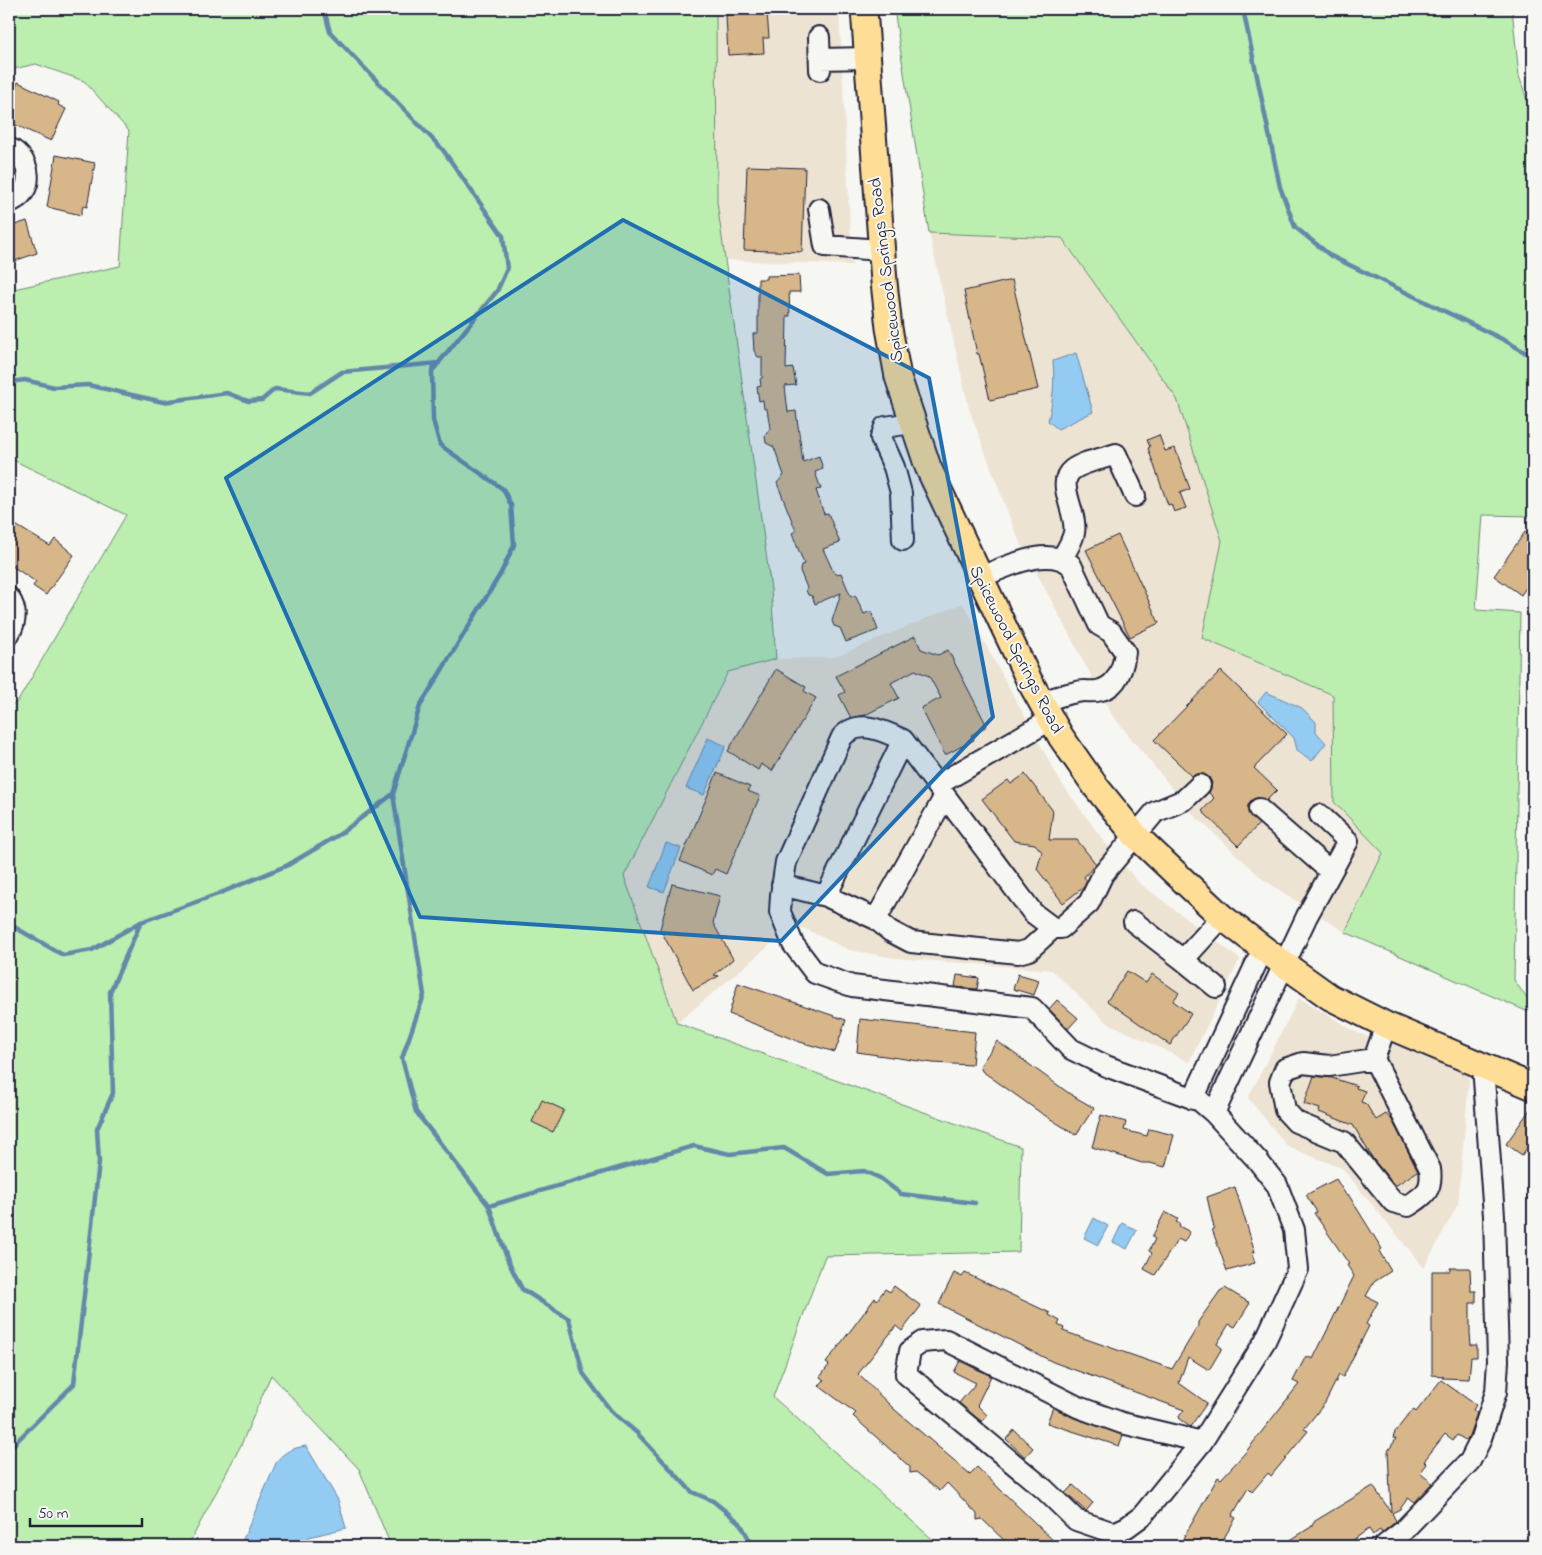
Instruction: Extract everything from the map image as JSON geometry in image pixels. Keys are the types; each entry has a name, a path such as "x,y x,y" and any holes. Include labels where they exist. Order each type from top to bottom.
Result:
{"main road":[{"name":"Spicewood Springs Road","path":"864,9 881,250 889,328 898,377 928,468 1047,711 1096,787 1135,835 1222,917 1263,949 1330,996 1386,1025 1533,1087"}],"street":[{"path":"819,37 820,65 866,58"},
{"path":"9,148 18,153 24,160 28,178 21,194 9,202"},
{"path":"819,210 825,246 881,250"},
{"path":"903,540 901,493 894,467 881,438 885,427 912,422"},
{"path":"1062,558 1074,533 1074,513 1065,486 1066,477 1070,471 1080,465 1116,454 1135,496"},
{"path":"876,919 941,790 1047,711 1077,692 1098,690 1109,686 1119,676 1124,665 1125,652 1110,632 1099,625 1071,564 1062,558 1035,558 980,577"},
{"path":"9,598 15,614 14,624 9,634"},
{"path":"1200,785 1184,800 1156,812 1103,874 1089,903 1061,928 1053,928 1033,913 903,740 876,727 854,729 842,737 786,862 780,912 793,944 815,973 852,986 1032,1008 1071,1049 1106,1066 1193,1098 1214,1112 1258,1161 1277,1185 1294,1230 1298,1269 1264,1341 1202,1442 1142,1516 1127,1527 1114,1533 1076,1520 1044,1489 920,1388 906,1374 910,1351 922,1342 946,1340 1078,1407 1122,1423 1202,1442"},
{"path":"826,896 903,740"},
{"path":"1258,809 1331,872"},
{"path":"1214,1112 1284,964 1348,841 1320,815"},
{"path":"782,885 826,896 876,919 890,931 911,942 1018,953 1030,950 1053,928"},
{"path":"1183,960 1222,917"},
{"path":"1134,922 1216,987"},
{"path":"1193,1098 1263,949"},
{"path":"1374,1058 1329,1066 1303,1063 1285,1069 1280,1082 1285,1110 1296,1122 1344,1142 1393,1202 1408,1206 1423,1196 1432,1182 1430,1169 1374,1058 1386,1025"},
{"path":"1384,1546 1402,1532 1470,1461 1486,1427 1496,1392 1498,1361 1494,1216 1483,1066"}],"highlighted area":[{"path":"623,220 929,378 993,717 781,941 420,917 226,478"}],"shaded area":[{"path":"839,9 852,265 725,260 717,202 716,11"},
{"path":"929,233 1062,238 1177,399 1222,541 1202,638 1333,695 1334,802 1383,853 1345,932 1264,880 1194,815 1112,715 1016,534 969,409"},
{"path":"963,603 1060,781 1106,844 1138,882 1240,959 1189,1062 1106,1022 1052,970 895,958 849,950 803,928 777,939 677,1023 624,876 729,672 776,659 835,657"},
{"path":"1299,998 1358,1033 1470,1069 1458,1204 1424,1268 1342,1168 1288,1147 1248,1098"}],"green space":[{"path":"9,9 764,9 716,12 717,202 771,589 776,659 728,672 624,876 677,1023 1021,1147 1019,1252 825,1256 773,1397 940,1546 391,1546 359,1469 271,1375 241,1445 188,1546 9,1546 9,707 18,701 126,515 9,458 9,290 120,266 129,131 84,81 36,64 9,70"},
{"path":"894,9 1512,9 1519,76 1533,117 1533,516 1483,515 1476,610 1520,613 1514,980 1533,1007 1533,1014 1345,932 1383,853 1334,802 1333,695 1202,638 1222,541 1177,399 1062,238 929,233"},
{"path":"1533,711 1533,927 1530,772"}],"water":[{"path":"1076,353 1093,412 1058,429 1048,421 1053,391 1053,361"},
{"path":"1266,692 1302,708 1316,722 1316,732 1326,743 1312,761 1297,750 1294,738 1258,702"},
{"path":"708,738 726,746 704,795 686,788"},
{"path":"666,843 681,848 664,892 649,887"},
{"path":"1094,1218 1108,1226 1098,1245 1084,1238"},
{"path":"1122,1223 1137,1230 1127,1249 1113,1242"},
{"path":"306,1446 338,1500 346,1528 309,1537 301,1546 242,1546 241,1544 277,1461 290,1450"}],"building":[{"path":"767,12 769,38 763,38 764,53 728,55 726,15"},
{"path":"18,82 59,102 58,105 66,109 51,141 9,122 9,102"},
{"path":"56,155 95,163 87,207 83,206 81,215 47,207"},
{"path":"747,166 805,168 802,252 744,250"},
{"path":"27,221 37,253 9,263 9,227"},
{"path":"799,275 800,292 789,292 790,316 787,316 786,369 793,368 796,385 785,386 788,412 796,411 803,462 819,456 823,469 815,472 821,489 816,490 824,514 828,513 840,543 823,549 833,571 836,574 841,573 851,597 855,595 864,614 871,611 878,630 846,642 840,628 834,626 832,621 841,593 815,604 812,596 808,595 806,590 807,588 800,571 801,565 804,564 792,533 796,531 777,483 784,475 774,447 766,443 765,436 770,428 767,409 764,409 763,400 759,401 757,387 761,386 760,379 762,378 762,357 758,357 754,351 753,334 758,333 758,279 766,279 766,276"},
{"path":"1012,280 1038,389 990,400 979,354 977,354 964,291"},
{"path":"1159,435 1165,451 1175,448 1190,489 1180,493 1186,508 1174,512 1171,504 1168,505 1148,448 1150,447 1147,440"},
{"path":"9,521 50,546 55,539 74,555 46,595 33,586 36,582 9,564"},
{"path":"1525,532 1533,538 1533,577 1521,595 1494,576"},
{"path":"1118,535 1159,623 1130,637 1086,550"},
{"path":"915,636 921,649 938,655 948,650 987,726 971,735 974,740 945,755 921,708 941,698 929,676 915,670 891,683 899,698 865,715 851,718 839,695 845,692 836,676"},
{"path":"776,669 806,687 804,691 816,698 772,771 761,764 758,770 728,751"},
{"path":"1221,671 1287,734 1254,768 1277,790 1267,800 1256,798 1250,802 1248,813 1259,824 1238,846 1202,811 1214,798 1209,793 1212,783 1209,777 1203,774 1192,776 1154,740"},
{"path":"717,773 750,787 748,791 760,796 726,874 715,869 712,875 680,861"},
{"path":"1025,774 1053,811 1049,840 1077,840 1096,864 1084,877 1087,881 1084,887 1063,903 1037,869 1042,852 1035,844 1014,841 982,799 1008,780 1011,784"},
{"path":"672,884 720,896 713,923 733,959 714,975 719,976 693,990 660,929"},
{"path":"1127,971 1146,983 1152,974 1179,993 1173,1001 1191,1014 1170,1045 1107,1001"},
{"path":"1018,974 1039,980 1034,995 1013,989"},
{"path":"957,975 979,978 977,989 955,987"},
{"path":"738,983 846,1020 835,1052 800,1042 729,1014"},
{"path":"1057,1000 1078,1018 1068,1029 1049,1009"},
{"path":"860,1019 975,1032 972,1065 933,1063 857,1052"},
{"path":"997,1041 1070,1094 1094,1108 1076,1135 1041,1113 982,1071 980,1066"},
{"path":"1314,1076 1332,1078 1357,1086 1356,1088 1365,1091 1361,1102 1366,1104 1376,1120 1386,1114 1392,1120 1418,1171 1395,1186 1373,1159 1353,1125 1319,1112 1320,1109 1304,1104"},
{"path":"542,1100 564,1110 553,1132 532,1122"},
{"path":"1533,1105 1533,1139 1522,1155 1506,1144"},
{"path":"1101,1115 1126,1122 1124,1130 1147,1136 1149,1129 1174,1135 1165,1167 1142,1163 1092,1147"},
{"path":"1336,1179 1346,1195 1348,1194 1382,1249 1379,1251 1391,1271 1374,1282 1366,1296 1378,1302 1366,1324 1369,1326 1343,1377 1339,1375 1325,1403 1304,1429 1308,1431 1271,1476 1268,1473 1252,1492 1248,1488 1232,1516 1236,1518 1219,1546 1179,1546 1218,1477 1221,1479 1245,1453 1299,1384 1293,1381 1306,1356 1313,1359 1354,1276 1347,1265 1349,1264 1314,1213 1317,1212 1306,1195"},
{"path":"1235,1187 1255,1252 1252,1253 1255,1263 1227,1271 1212,1229 1214,1228 1207,1197"},
{"path":"1165,1212 1178,1219 1176,1222 1180,1224 1179,1226 1190,1232 1184,1242 1178,1239 1155,1275 1144,1269 1152,1253 1149,1251 1155,1239 1152,1237"},
{"path":"1450,1268 1470,1268 1471,1291 1476,1291 1476,1303 1470,1303 1470,1333 1471,1345 1477,1345 1477,1357 1471,1357 1469,1379 1442,1378 1444,1376 1432,1375 1432,1271 1450,1271"},
{"path":"954,1273 962,1277 965,1273 1050,1313 1049,1315 1060,1321 1058,1325 1064,1328 1063,1331 1172,1369 1198,1326 1198,1322 1220,1291 1225,1288 1250,1303 1235,1327 1229,1324 1217,1344 1222,1348 1209,1370 1188,1357 1179,1383 1207,1403 1190,1427 1178,1418 1184,1410 1053,1362 939,1304"},
{"path":"894,1286 921,1306 902,1331 896,1326 858,1374 894,1409 970,1474 977,1467 1059,1546 1010,1546 982,1519 977,1520 977,1514 947,1483 940,1491 916,1472 910,1473 910,1467 853,1416 856,1413 819,1386 824,1380 820,1377 829,1365 826,1363 875,1298 877,1300 885,1289 890,1292"},
{"path":"960,1361 991,1376 977,1405 987,1415 982,1422 959,1403 976,1383 954,1372"},
{"path":"1441,1380 1476,1405 1473,1410 1477,1413 1467,1441 1457,1435 1453,1440 1445,1434 1424,1461 1427,1464 1420,1473 1432,1483 1414,1502 1408,1498 1400,1509 1392,1513 1396,1521 1382,1533 1380,1530 1373,1535 1369,1529 1344,1546 1281,1546 1311,1527 1315,1521 1373,1486 1391,1512 1388,1451 1396,1439 1393,1438 1395,1432 1409,1414 1414,1410 1416,1412"},
{"path":"1053,1407 1074,1418 1123,1435 1119,1446 1047,1423"},
{"path":"1014,1430 1033,1448 1025,1457 1006,1439"},
{"path":"1073,1485 1093,1503 1086,1511 1065,1493"}],"waterway":[{"path":"324,9 330,32 443,150 503,236 507,269 497,291 432,371 433,420 440,445 503,489 511,505 514,545 501,573 420,706 393,794 424,995 402,1058 416,1112 489,1206 508,1261 522,1289 569,1319 583,1373 611,1411 637,1433 692,1492 713,1501 740,1523 753,1546"},
{"path":"1243,9 1280,187 1295,227 1331,256 1506,341 1533,357"},
{"path":"9,382 25,380 54,387 88,385 163,402 227,393 248,401 262,400 275,389 310,393 342,372 439,363"},
{"path":"9,924 63,955 92,950 141,922 218,894 288,865 340,834 393,794"},
{"path":"9,1449 74,1384 99,1162 97,1129 113,1093 110,992 141,922"},
{"path":"489,1206 694,1146 730,1154 784,1148 828,1174 864,1171 880,1178 901,1194 975,1203"}]}
